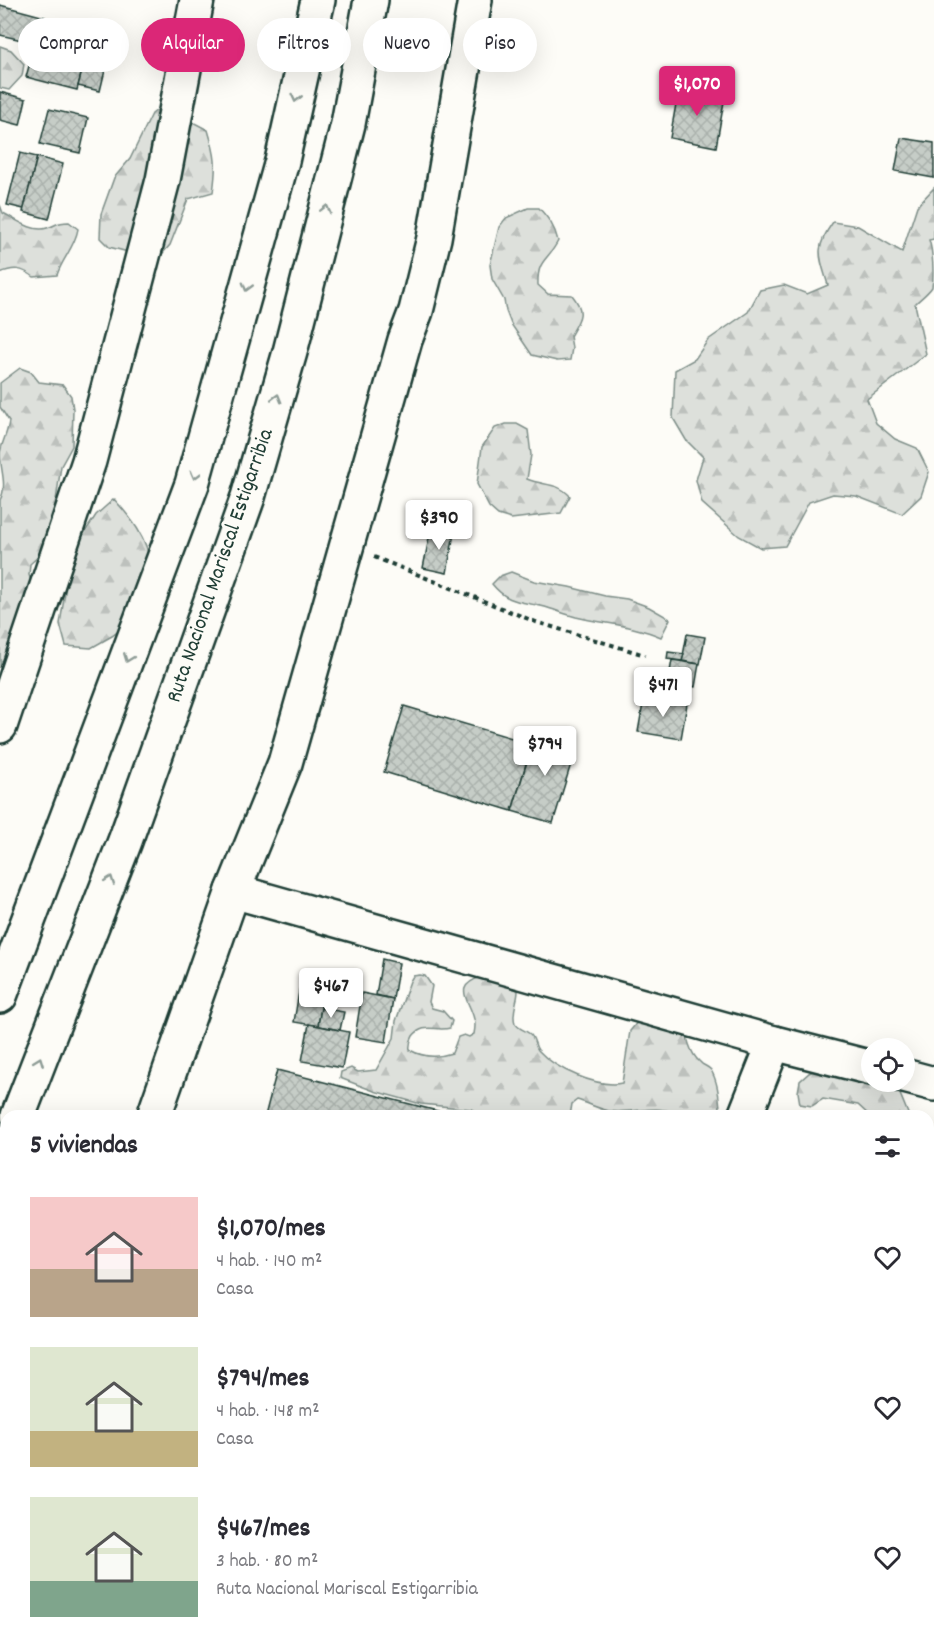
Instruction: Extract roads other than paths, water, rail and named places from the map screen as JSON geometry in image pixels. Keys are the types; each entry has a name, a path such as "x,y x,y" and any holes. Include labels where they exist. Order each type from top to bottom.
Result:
{"main road":[{"path":"0,726 89,461 163,180 197,0"},
{"path":"0,996 192,484 282,161 318,0"},
{"name":"Ruta Nacional Mariscal Estigarribia","path":"20,1110 125,841 248,497 290,352 348,124 371,0"},
{"path":"156,1110 233,891 285,763 405,340 416,311 434,238 475,0"},
{"path":"233,891 774,1044 861,1065"},
{"path":"747,1110 774,1044"},
{"path":"915,1079 934,1084"}]}
